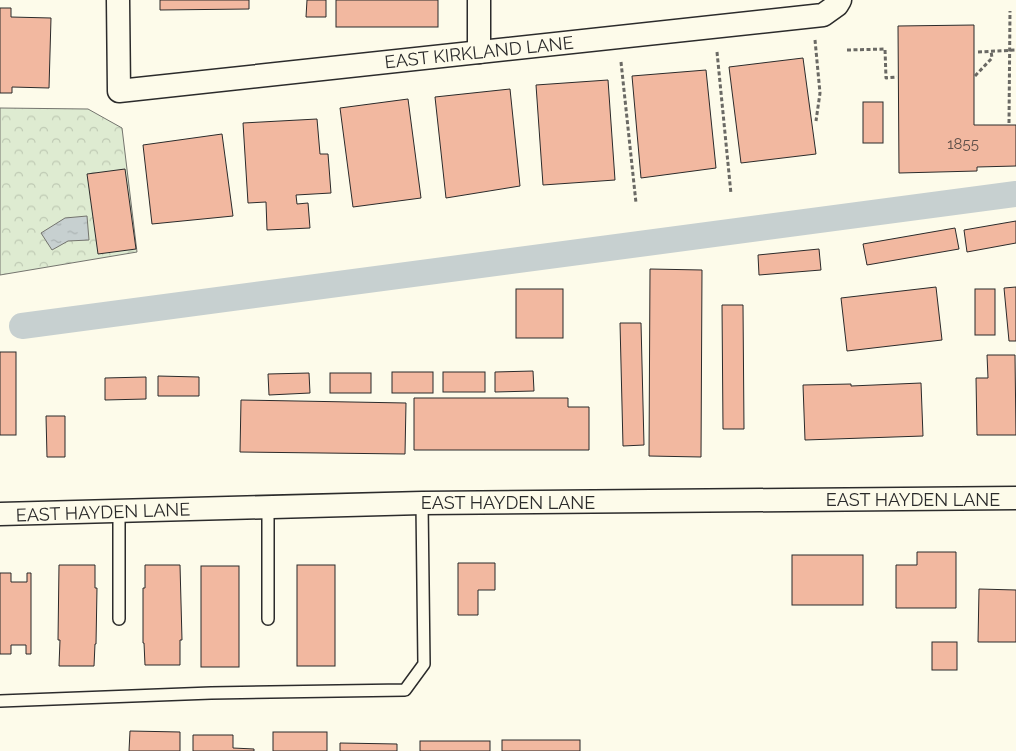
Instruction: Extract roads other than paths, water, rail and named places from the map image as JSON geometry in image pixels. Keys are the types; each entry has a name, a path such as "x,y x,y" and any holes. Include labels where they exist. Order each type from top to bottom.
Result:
{"street":[{"name":"EAST KIRKLAND LANE","path":"118,0 119,91 823,15 838,3"},
{"path":"479,0 479,52"},
{"name":"EAST HAYDEN LANE","path":"0,514 422,502 1016,498"}],"lane":[{"path":"0,701 211,692 405,690 424,664 422,502"},
{"path":"268,507 268,619"},
{"path":"119,511 119,619"}],"water":[{"path":"87,216 89,240 68,241 52,250 41,233 65,218"}],"waterway":[{"path":"22,326 1016,194"}]}
